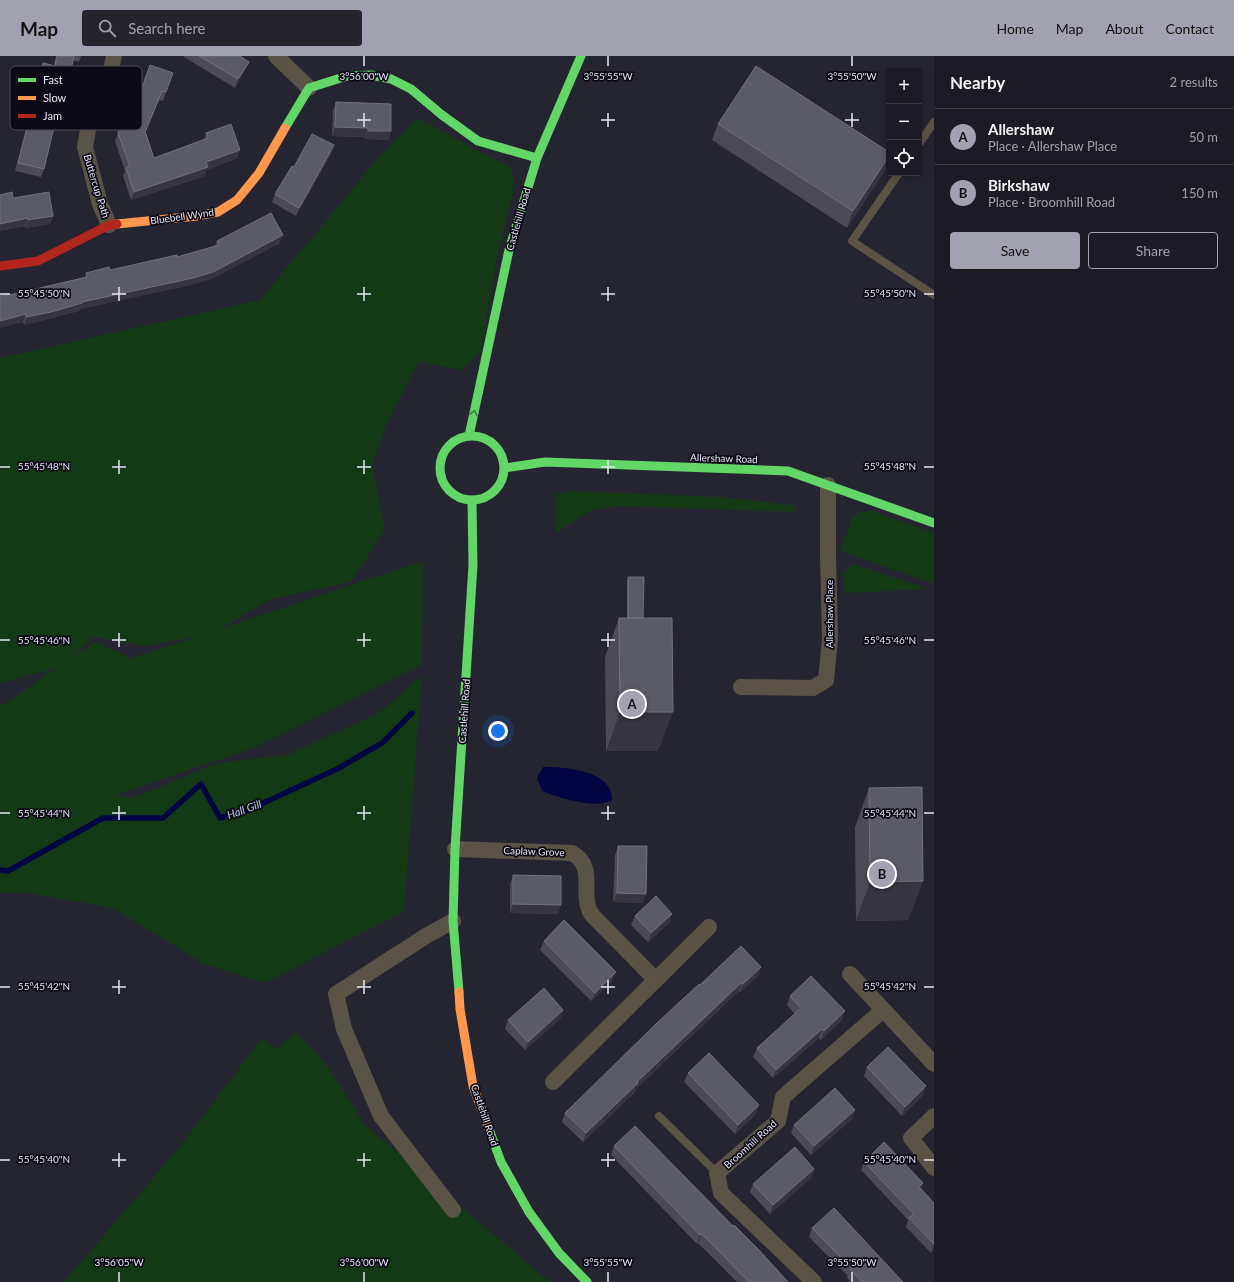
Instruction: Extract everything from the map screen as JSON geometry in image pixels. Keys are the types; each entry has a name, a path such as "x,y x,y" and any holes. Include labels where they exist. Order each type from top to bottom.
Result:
{"main road":[{"name":"Castlehill Road","path":"469,436 509,250 537,158 581,56"},
{"path":"309,88 347,76 371,75 391,79 411,89 442,115 478,141 537,158"},
{"name":"Bluebell Wynd","path":"0,266 38,261 109,225 197,216 218,212 237,200 259,173 309,88"},
{"name":"Castlehill Road","path":"479,389 485,410"},
{"path":"491,431 495,445"},
{"path":"469,436 484,438 495,445 504,461 505,468 503,480 499,487 491,495 484,499 464,501 448,491 442,481 440,474 440,463 442,457 452,443 462,437 469,436"},
{"name":"Allershaw Road","path":"505,468 545,462 788,471 934,523"},
{"name":"Castlehill Road","path":"472,501 474,565 455,849 453,921 460,1009 473,1086 499,1155 529,1212 559,1253 587,1282"}],"street":[{"name":"Buttercup Path","path":"112,66 114,56"},
{"path":"276,56 309,88"},
{"name":"Buttercup Path","path":"88,130 85,147 100,204 109,225"},
{"name":"Allershaw Place","path":"741,687 813,688 826,680 830,639 828,485"},
{"name":"Caplaw Grove","path":"455,849 572,853 579,857 585,865 587,873 586,893 589,909 592,915 656,980"},
{"path":"453,921 426,936 336,994 344,1030 381,1116 453,1210"},
{"path":"553,1082 709,927"},
{"path":"850,974 934,1064"},
{"name":"Broomhill Road","path":"814,1282 721,1193 717,1173 778,1121 783,1098 883,1010"},
{"path":"934,1116 912,1138 934,1168"}],"lane":[{"path":"922,140 934,122"},
{"path":"897,176 852,240 934,295"},
{"path":"659,1116 717,1173"}],"green space":[{"path":"418,118 509,166 513,176 513,191 496,261 481,352 462,370 419,362 387,424 372,465 385,529 351,582 271,599 220,629 423,561 422,665 256,747 113,796 136,797 217,763 287,755 377,714 422,676 404,911 266,983 204,964 113,908 26,893 0,893 0,704 5,704 56,668 0,683 0,358 260,300 376,161","holes":["199,636 131,658 95,642 70,658 94,637 147,646"]},
{"path":"567,491 722,497 794,505 796,512 620,506 591,510 556,533 555,495"},
{"path":"871,511 934,533 934,584 840,551 853,516 860,512"},
{"path":"853,564 928,589 844,593 844,572"},
{"path":"296,1032 329,1068 365,1125 550,1282 64,1282 182,1144 262,1038 276,1049"}],"shaded area":[{"path":"543,767 575,770 596,776 604,782 610,790 612,800 605,803 596,804 577,802 542,791 537,778"}],"building":[{"path":"57,56 74,56 72,66 55,66"},
{"path":"199,56 240,56 249,62 238,79"},
{"path":"43,63 55,66 42,66"},
{"path":"150,65 173,73 166,92 162,91 145,132 154,158 208,138 206,133 231,124 240,150 206,162 208,167 134,192 126,168 130,166 118,133 119,130 142,130 142,87"},
{"path":"756,66 886,150 886,161 853,211 718,124"},
{"path":"336,102 391,104 391,131 368,131 368,128 335,127"},
{"path":"27,130 53,130 44,169 18,163"},
{"path":"312,134 334,145 299,208 275,194 292,166 294,167"},
{"path":"12,192 13,198 49,192 53,216 28,220 28,218 0,224 0,195"},
{"path":"271,213 283,235 213,272 193,278 82,302 51,312 26,317 26,314 0,321 0,296 87,277 86,273 109,267 110,270 177,255 177,257 219,245 217,241"},
{"path":"628,577 644,577 643,618 628,618"},
{"path":"619,618 672,618 673,712 620,712"},
{"path":"922,787 923,881 870,882 869,788"},
{"path":"618,846 647,846 646,894 617,893"},
{"path":"513,875 561,876 561,905 513,904"},
{"path":"656,896 672,914 651,933 635,916"},
{"path":"564,920 616,972 595,993 544,941"},
{"path":"741,946 761,967 743,984 742,982 586,1133 565,1113 657,1023"},
{"path":"811,976 845,1011 824,1031 822,1029 776,1070 757,1048 801,1008 790,996"},
{"path":"544,988 563,1010 528,1042 508,1020"},
{"path":"888,1047 926,1086 905,1107 867,1067"},
{"path":"709,1053 759,1105 738,1125 688,1073"},
{"path":"835,1088 855,1110 814,1146 794,1125"},
{"path":"635,1126 733,1226 734,1225 759,1250 788,1282 749,1282 702,1234 700,1235 614,1146"},
{"path":"884,1142 923,1183 919,1187 934,1203 934,1244 909,1218 914,1214 864,1162"},
{"path":"795,1147 814,1169 773,1205 753,1184"},
{"path":"834,1208 903,1282 862,1282 850,1269 851,1268 812,1228"}],"waterway":[{"name":"Hall Gill","path":"0,870 8,871 103,818 163,818 201,784 220,818 246,811 337,769 382,743 412,713"}],"traffic: fast":[{"path":"469,436 509,250 537,158 581,56"},
{"path":"285,128 309,88 347,76 371,75 391,79 411,89 442,115 478,141 537,158"},
{"path":"466,436 478,436 495,445 502,456 504,468 502,480 495,491 478,500 466,500 454,495 445,486 440,474 440,462 445,450 454,441 466,436"},
{"path":"505,468 545,462 788,471 934,523"},
{"path":"459,992 453,921 455,849 473,565 472,501"},
{"path":"490,1132 501,1162 529,1212 559,1253 587,1282"}],"traffic: slow":[{"path":"117,224 197,216 218,212 237,200 259,173 285,128"},
{"path":"459,992 460,1009 473,1086 490,1132"}],"traffic: jam":[{"path":"0,266 38,261 109,225 117,224"}],"place":[{"name":"Allershaw","path":"632,704"},
{"name":"Birkshaw","path":"882,874"}]}
